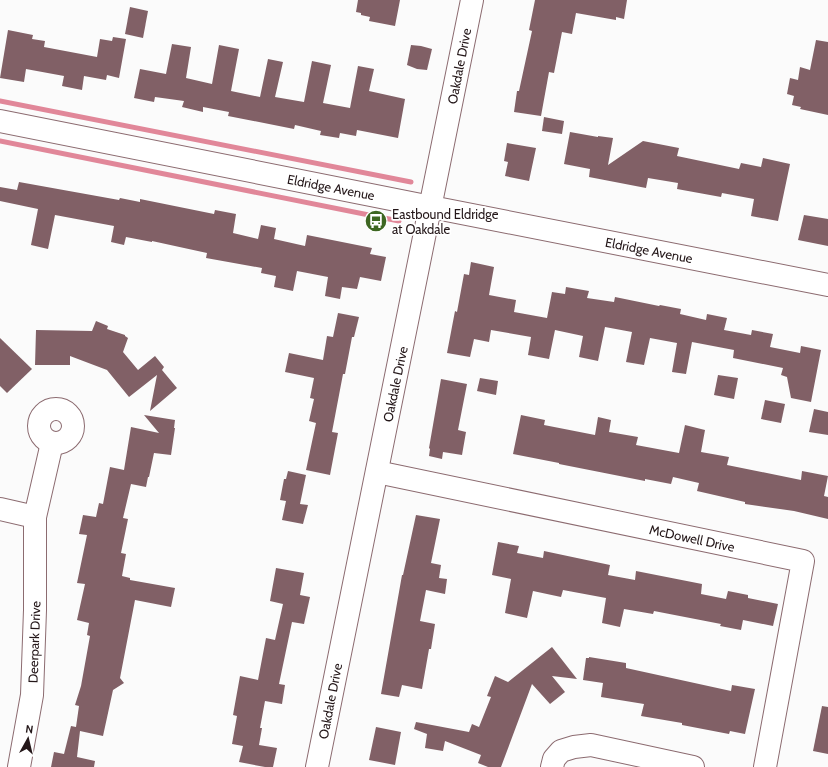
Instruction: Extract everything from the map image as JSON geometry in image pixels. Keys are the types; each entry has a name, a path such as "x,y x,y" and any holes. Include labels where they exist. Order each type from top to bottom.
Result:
{"street":[{"name":"Oakdale Drive","path":"317,767 472,0"},
{"name":"Eldridge Avenue","path":"0,121 828,285"},
{"name":"Deerpark Drive","path":"19,767 32,695 36,610 35,517 52,443"},
{"name":"McDowell Drive","path":"377,472 803,561 764,767"},
{"path":"0,509 35,517"},
{"path":"552,767 554,760 561,751 574,747 591,745 693,767"}],"building":[{"path":"358,0 400,0 395,26 369,21 370,17 356,12"},
{"path":"535,0 627,0 624,19 616,17 616,20 576,13 572,34 562,32 554,73 549,72 541,116 514,112 517,91 519,91 532,31 529,30"},
{"path":"130,7 148,11 143,38 125,34"},
{"path":"8,30 33,35 32,39 45,41 44,47 97,57 100,39 112,41 113,37 126,39 119,78 107,75 106,80 84,76 82,90 62,86 64,76 26,69 24,82 0,78"},
{"path":"816,40 828,42 828,115 800,109 801,107 792,105 794,96 787,94 790,78 798,80 800,67 810,70"},
{"path":"172,44 191,47 186,78 212,84 219,45 239,49 231,91 260,97 268,59 283,62 275,97 304,102 312,61 331,65 323,103 350,108 358,66 374,69 369,91 405,99 398,138 357,130 356,136 340,133 339,138 320,135 321,131 295,125 294,129 228,116 229,112 203,107 203,112 182,107 184,101 155,97 154,102 134,98 140,69 166,74"},
{"path":"411,45 432,49 427,70 417,69 407,65"},
{"path":"544,117 564,121 562,134 542,131"},
{"path":"570,132 613,138 608,165 643,141 679,148 677,156 739,169 741,163 761,167 763,158 790,164 778,221 751,216 754,199 722,193 721,197 677,189 678,183 648,178 646,188 589,177 590,169 564,164"},
{"path":"507,143 536,148 529,181 505,176 508,162 504,161"},
{"path":"19,182 119,200 120,198 140,202 140,199 214,214 215,210 236,214 233,233 258,239 261,225 276,228 274,239 305,246 307,235 372,248 370,254 386,257 381,281 360,277 357,289 342,287 340,299 325,296 328,277 297,271 293,291 274,287 276,276 261,273 262,268 206,258 207,253 152,241 126,237 124,245 111,242 114,226 55,215 48,249 31,245 38,209 0,201 0,187 17,190"},
{"path":"804,215 828,219 828,246 798,240"},
{"path":"471,262 494,267 489,295 516,300 514,312 547,318 552,292 565,294 566,287 589,291 587,298 614,302 615,297 660,305 681,309 680,314 706,320 707,314 727,318 724,330 751,335 752,330 773,334 770,347 800,353 801,346 821,350 811,402 791,398 787,377 781,375 783,368 733,358 734,350 692,342 686,374 672,372 677,343 650,338 644,365 626,362 632,332 605,327 598,361 579,357 583,336 555,330 549,359 528,355 531,337 491,330 489,342 474,339 470,357 447,353 464,274 469,275"},
{"path":"338,313 359,317 354,337 352,337 345,374 343,374 332,432 338,433 330,475 306,470 316,423 309,421 314,399 310,398 314,378 285,372 289,353 323,360 327,336 333,337"},
{"path":"96,321 108,326 107,329 125,335 128,338 123,352 138,370 155,356 164,367 162,370 177,388 150,411 157,375 129,397 107,370 70,356 70,365 35,365 36,330 92,331"},
{"path":"0,338 32,369 7,393 0,386"},
{"path":"718,375 738,378 734,399 714,395"},
{"path":"480,378 498,381 496,395 477,391"},
{"path":"441,379 467,384 458,430 466,432 462,455 443,452 442,459 429,456 429,448"},
{"path":"765,400 785,404 781,423 761,419"},
{"path":"814,409 828,412 828,435 809,432"},
{"path":"144,415 175,420 175,428 171,455 154,453 146,487 131,484 123,518 128,519 121,553 126,554 122,576 130,578 130,580 175,588 171,607 135,600 120,678 124,683 113,690 103,736 80,731 77,757 95,761 94,767 51,767 54,752 64,754 71,726 76,727 79,706 75,705 81,686 90,636 87,635 89,623 77,620 85,584 77,583 87,535 79,534 83,515 96,517 99,503 103,504 110,467 124,470 131,427 159,433"},
{"path":"521,415 545,420 544,425 595,435 598,417 611,420 609,432 638,437 636,445 679,453 685,425 705,430 701,452 729,457 727,465 801,480 802,471 828,476 824,496 828,497 828,519 794,511 745,504 745,502 697,491 699,483 673,477 671,484 645,479 645,481 513,454"},
{"path":"288,471 306,475 300,504 308,505 303,524 282,520 286,501 280,500 284,479 286,479"},
{"path":"416,515 440,519 431,563 441,565 439,578 447,579 445,594 426,590 420,621 435,624 422,689 402,685 399,697 381,694 402,575"},
{"path":"498,542 519,546 517,553 543,558 544,551 610,565 608,575 635,580 636,571 702,584 701,594 726,599 728,591 748,595 748,598 778,604 773,626 743,620 741,630 720,626 721,624 654,611 653,614 624,609 620,627 602,623 606,598 563,590 561,597 533,591 527,618 505,613 511,579 492,575"},
{"path":"276,568 304,573 300,595 310,597 304,624 292,622 279,684 285,685 282,704 265,701 260,728 262,728 259,745 277,748 273,767 265,767 239,762 243,746 232,744 237,716 233,715 240,676 258,680 266,638 275,640 283,604 270,601"},
{"path":"552,647 577,679 552,676 565,692 550,704 532,684 501,767 488,767 478,763 481,755 445,741 443,751 425,748 427,734 414,729 416,722 469,732 472,724 479,727 491,697 487,696 495,676 508,682"},
{"path":"589,657 626,663 626,668 731,691 732,685 755,689 745,734 730,731 729,734 682,725 682,723 641,716 644,704 601,697 603,683 583,680 586,658"},
{"path":"822,706 828,707 828,754 813,751"},
{"path":"376,727 401,732 395,765 369,760"}],"waterway":[{"path":"0,101 411,182"},
{"path":"0,141 399,221"}],"place":[{"name":"Eastbound Eldridge at Oakdale","path":"376,221"}]}
